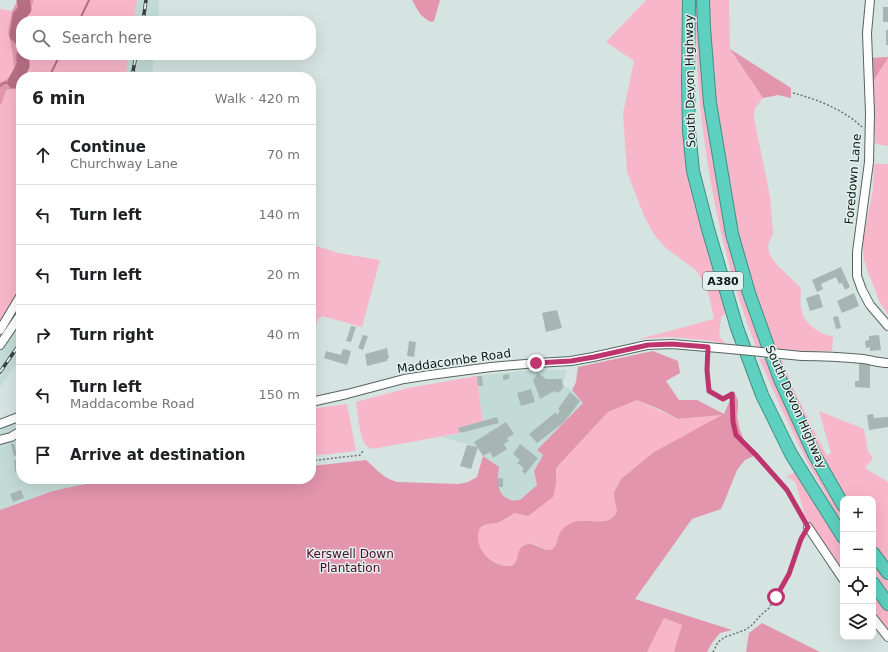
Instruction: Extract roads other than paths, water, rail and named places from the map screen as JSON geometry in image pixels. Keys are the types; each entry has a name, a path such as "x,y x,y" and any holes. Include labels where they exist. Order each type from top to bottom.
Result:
{"highway":[{"name":"South Devon Highway","path":"689,0 689,131 693,171 710,237 737,328 762,395 791,454 840,532"},
{"name":"South Devon Highway","path":"703,0 710,103 732,234 749,293 779,377 814,454 840,501"},
{"path":"876,558 888,573"},
{"path":"876,587 888,604"}],"street":[{"name":"Foredown Lane","path":"870,0 867,34 870,113 869,162 857,252 857,276 870,305 886,322"},
{"path":"0,330 16,303"},
{"path":"0,345 16,321"},
{"name":"Maddacombe Road","path":"316,401 410,378 498,367 571,361 648,345 672,344 802,356 837,357 888,363"},
{"path":"0,424 16,418"},
{"path":"0,440 16,434"},
{"path":"808,527 840,575"},
{"path":"876,622 888,637"}],"waterway":[{"path":"19,16 25,9 23,0"},
{"path":"81,16 89,0"},
{"path":"20,72 23,66 23,60"},
{"path":"52,72 58,60"},
{"path":"14,82 16,78"},
{"path":"0,86 4,83 14,82"}],"railway":[{"path":"144,16 146,0"},
{"path":"133,72 135,60"},
{"path":"0,372 16,349"}],"park label":[{"name":"Kerswell Down Plantation","path":"350,561"}]}
